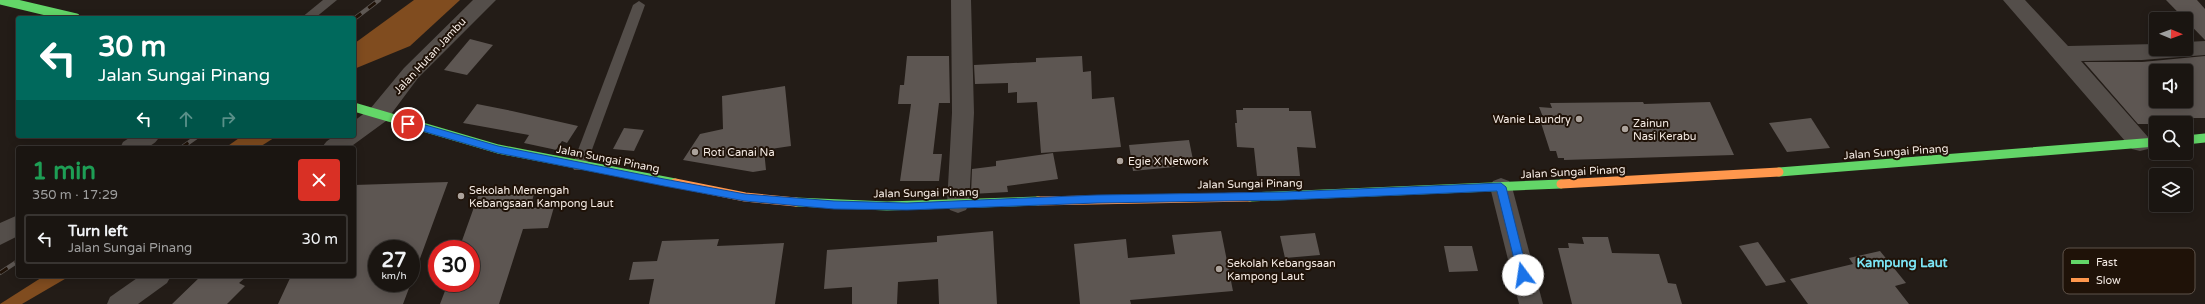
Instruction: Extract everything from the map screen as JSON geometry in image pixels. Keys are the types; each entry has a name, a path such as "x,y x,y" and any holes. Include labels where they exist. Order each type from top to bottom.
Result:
{"street":[{"path":"0,0 68,16"},
{"name":"Jalan Hutan Jambu","path":"356,132 378,115 411,73 467,16 486,0"},
{"path":"958,204 963,113 961,0"},
{"path":"2013,0 2148,143"},
{"path":"2063,54 2142,53 2205,48"},
{"name":"Jalan Sungai Pinang","path":"356,108 498,149 579,166 745,197 834,205 907,207 958,204 1284,196 1673,179 1828,169 2148,143"},
{"path":"134,146 146,138"},
{"path":"336,146 347,138"},
{"path":"2193,139 2205,138"},
{"path":"1501,187 1531,304"},
{"path":"0,236 16,225"},
{"path":"119,304 155,278"}],"lane":[{"path":"310,16 331,0"},
{"path":"579,166 639,5"}],"shaded area":[{"path":"414,0 460,0 410,46 356,68 356,42"},
{"path":"239,138 274,138 261,146 228,146"},
{"path":"41,278 67,278 22,304 0,304"}],"building":[{"path":"2166,0 2197,0 2205,9 2205,40 2193,28 2193,12 2178,12"},
{"path":"470,39 493,45 467,75 444,70"},
{"path":"907,56 949,56 950,103 939,103 933,154 942,154 939,181 900,181 911,104 898,104 900,85 904,85"},
{"path":"1082,56 1083,72 1091,71 1092,99 1114,97 1121,147 1041,153 1037,102 1017,103 1017,92 1008,93 1008,83 975,84 974,65 1036,62 1036,58"},
{"path":"2205,56 2205,118 2193,118 2193,116 2149,116 2149,124 2138,124 2084,62 2142,62"},
{"path":"785,86 791,146 764,150 766,170 753,172 683,160 700,134 723,129 722,96"},
{"path":"1643,102 1644,104 1710,102 1734,155 1564,160 1564,158 1558,158 1556,151 1550,151 1541,123 1545,122 1539,107 1552,108 1550,103"},
{"path":"477,104 578,126 567,143 562,141 556,150 524,143 529,135 463,123"},
{"path":"1243,108 1289,108 1289,111 1311,111 1316,148 1297,147 1300,176 1257,176 1254,148 1237,147 1235,123 1237,123 1236,110 1243,110"},
{"path":"1811,118 1830,148 1787,152 1769,123"},
{"path":"624,128 644,130 634,151 613,149"},
{"path":"1189,140 1194,165 1133,171 1129,145"},
{"path":"1053,153 1058,179 1007,186 1008,192 971,194 972,169 996,166 996,161"},
{"path":"448,182 420,258 420,240 368,240 368,292 408,292 403,304 278,304 290,278 356,278 356,185"},
{"path":"534,194 530,208 554,207 548,228 523,229 499,304 440,304 445,292 480,292 480,240 462,240 478,196"},
{"path":"993,231 997,304 939,304 938,279 898,282 897,304 852,304 852,287 824,289 827,250 937,242 937,236"},
{"path":"1221,231 1233,291 1130,300 1131,304 1080,304 1074,244 1126,239 1128,258 1175,254 1172,235"},
{"path":"1315,233 1320,255 1285,258 1280,236"},
{"path":"1582,237 1608,237 1612,253 1659,254 1668,283 1676,284 1682,304 1572,304 1558,248 1569,248 1568,243 1584,244"},
{"path":"719,239 717,246 784,243 775,304 649,304 654,279 629,280 633,262 657,261 662,241"},
{"path":"1758,242 1786,282 1766,286 1739,246"},
{"path":"1444,246 1472,246 1478,271 1449,272"},
{"path":"1880,251 1906,283 1895,286 1909,304 1808,304 1790,279 1853,264 1849,258"},
{"path":"199,278 245,278 239,283 245,286 227,304 172,304"}],"railway":[{"path":"356,17 379,0"},
{"path":"184,146 195,138"},
{"path":"0,273 16,262"}],"traffic: fast":[{"path":"0,0 68,16"},
{"path":"356,108 498,149 675,183"},
{"path":"2193,139 2205,138"},
{"path":"1779,172 2149,143"},
{"path":"1250,197 1561,184"},
{"path":"796,202 887,206 1038,201"}],"traffic: slow":[{"path":"1561,184 1779,172"},
{"path":"675,183 745,197 796,202"},
{"path":"1038,201 1250,197"}],"place":[{"name":"Wanie Laundry","path":"1579,119"},
{"name":"Zainun Nasi Kerabu","path":"1625,129"},
{"name":"Roti Canai Na","path":"695,152"},
{"name":"Egie X Network","path":"1120,161"},
{"name":"Sekolah Menengah Kebangsaan Kampong Laut","path":"461,196"},
{"name":"Sekolah Kebangsaan Kampong Laut","path":"1219,269"}],"district":[{"name":"Kampung Laut","path":"1902,263"}],"route":[{"path":"408,124 498,149 664,182 745,197 834,205 907,207 1097,199 1284,196 1501,187 1523,275"}]}
